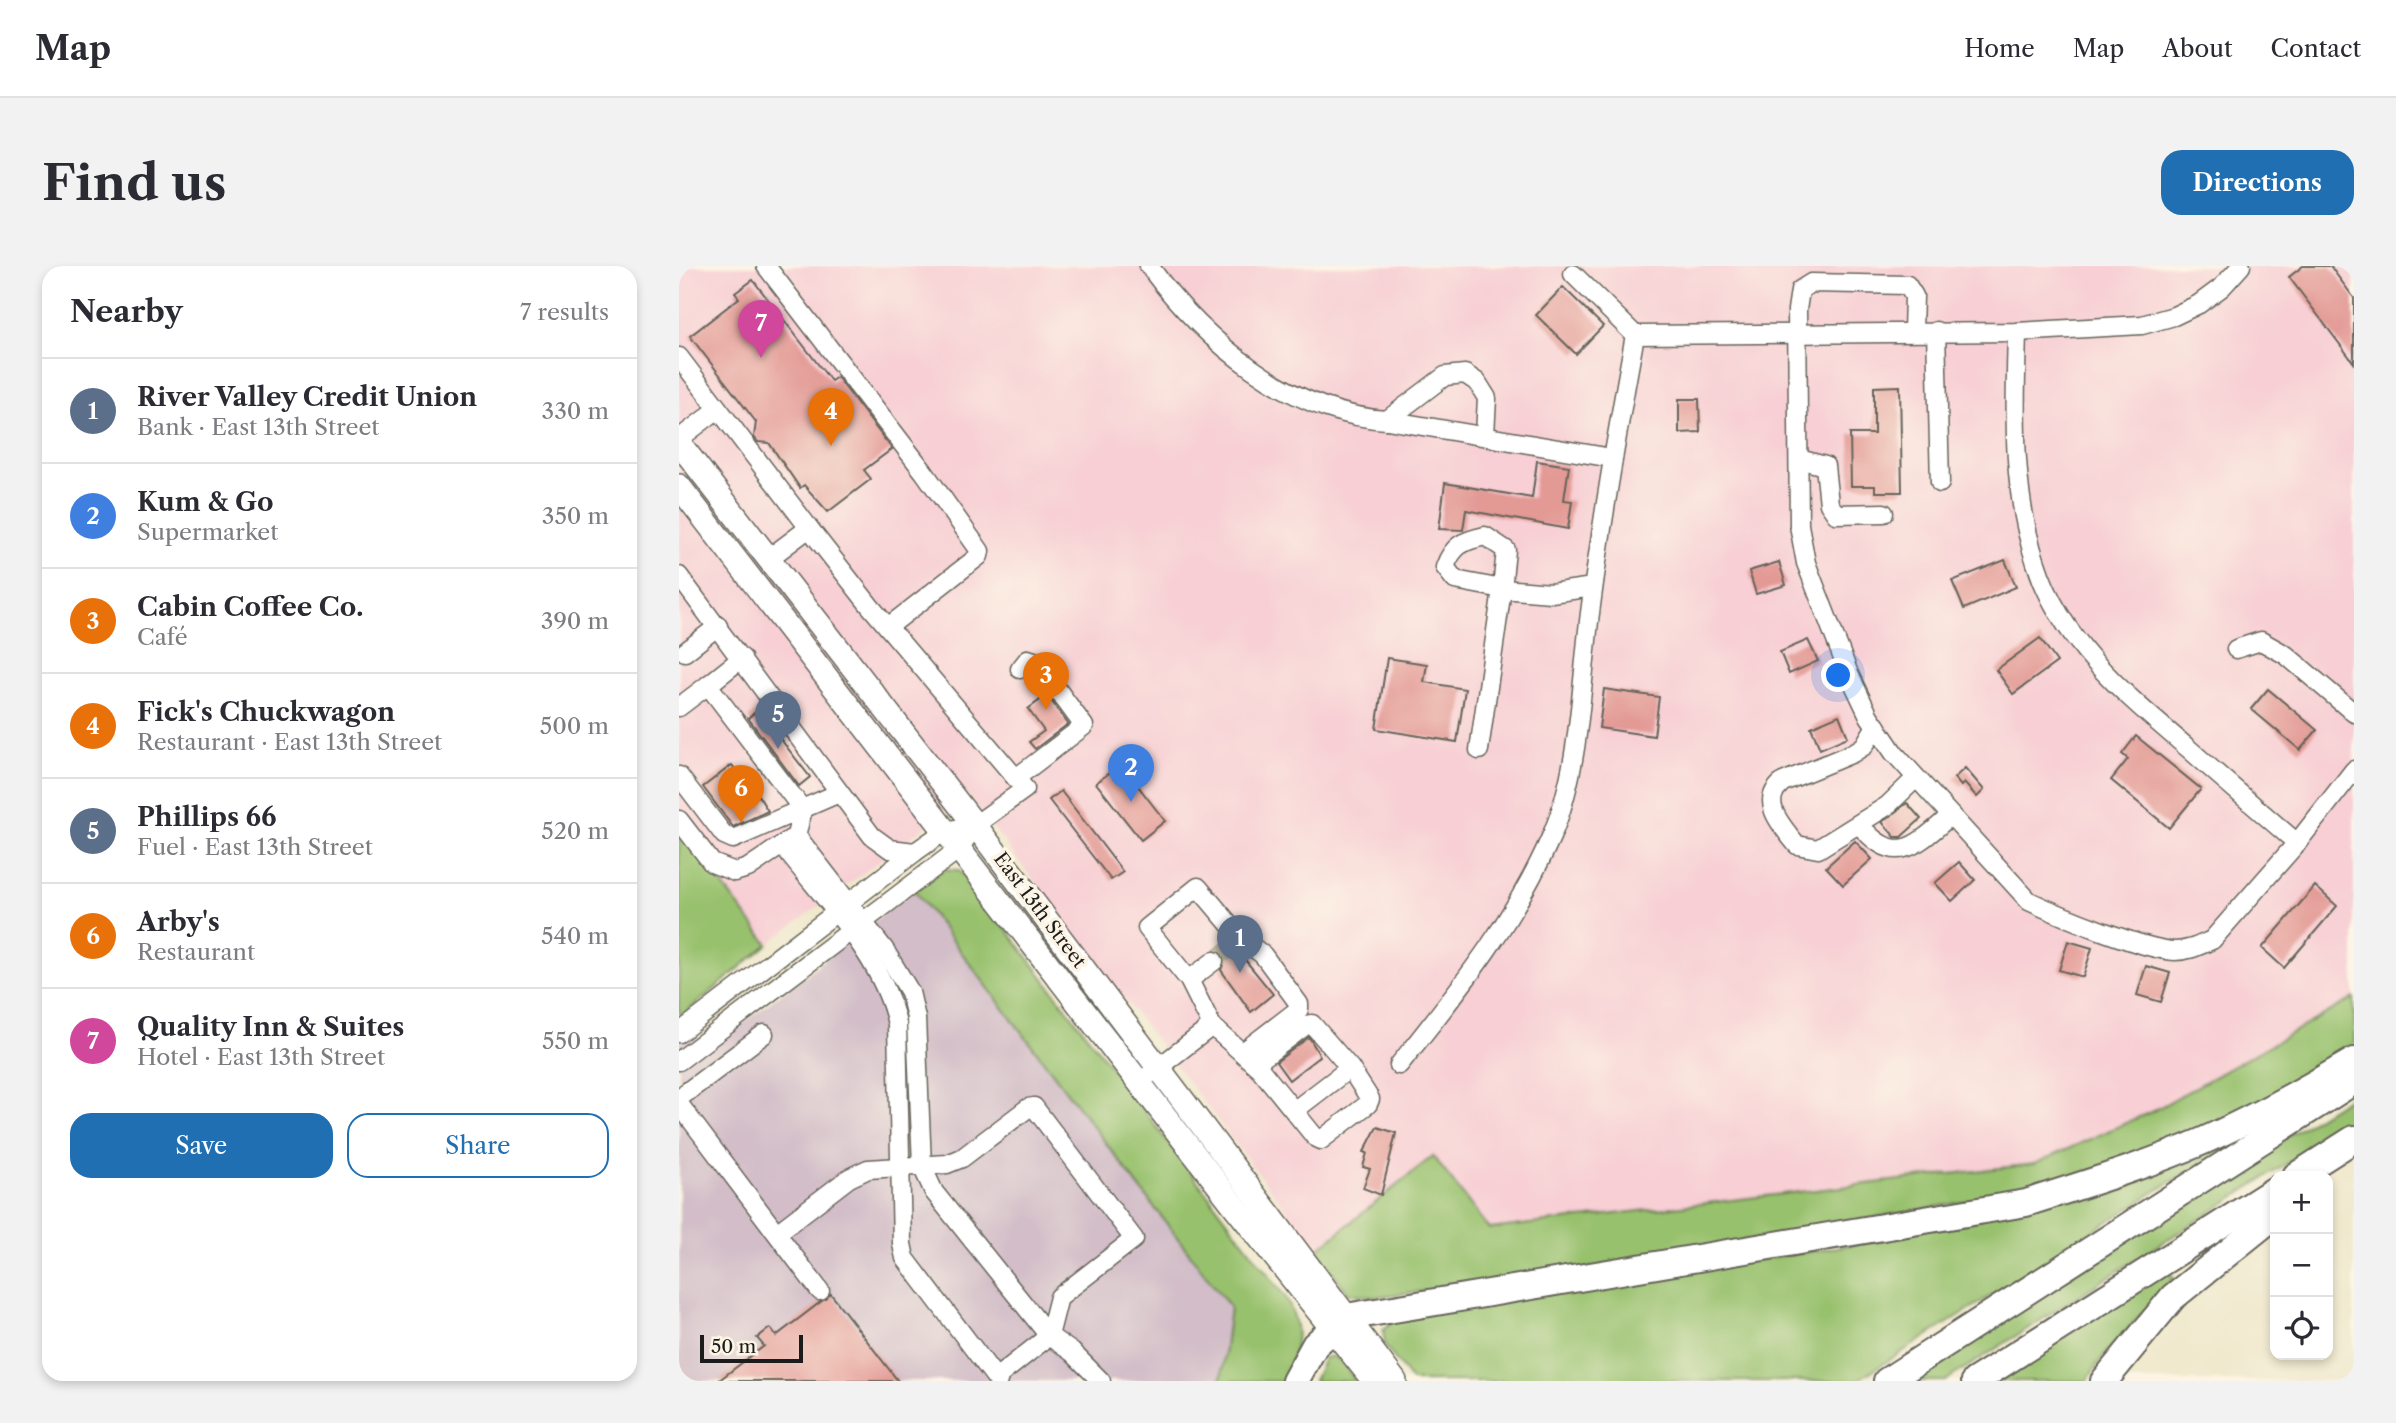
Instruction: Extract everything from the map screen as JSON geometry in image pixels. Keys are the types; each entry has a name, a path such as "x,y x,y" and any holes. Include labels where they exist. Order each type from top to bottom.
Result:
{"highway":[{"path":"1295,1381 1314,1345 1339,1322 2026,1203 2124,1172 2202,1141 2286,1101 2354,1061"},
{"path":"1887,1381 2354,1081"},
{"path":"2304,1171 2354,1139"},
{"path":"2332,1171 2354,1154"},
{"path":"1975,1381 2270,1193"},
{"path":"2104,1381 2173,1297 2270,1218"}],"main road":[{"name":"East 13th Street","path":"679,441 1160,1067 1339,1322 1374,1381"},
{"name":"East 13th Street","path":"679,486 1139,1083 1339,1322 1395,1381"}],"lane":[{"path":"765,266 924,472 980,551 979,556 888,627"},
{"path":"1149,266 1166,290 1200,324 1263,376 1334,410 1360,418 1485,435 1612,458"},
{"path":"1573,274 1635,335 1798,331 2017,332 2121,328 2174,316 2215,292 2241,266"},
{"path":"1913,331 1914,296 1907,285 1811,283 1800,290 1799,525 1806,563 1849,674 1876,726 1916,778 2029,901 2056,914 2175,951 2212,940 2297,843 2354,770"},
{"path":"1936,331 1940,483"},
{"path":"2017,332 2015,410 2023,516 2036,565 2050,597 2074,634 2125,696 2297,843"},
{"path":"1399,1065 1483,960 1523,894 1552,835 1570,773 1612,458 1635,335"},
{"path":"679,357 888,627 1025,789 952,840 857,929 681,1054 704,1079"},
{"path":"1387,420 1445,376 1465,374 1477,382 1487,398 1485,435"},
{"path":"679,441 718,409"},
{"path":"1799,459 1825,466 1829,504 1836,514 1884,513"},
{"path":"768,559 809,528"},
{"path":"679,576 872,836 890,849 915,852"},
{"path":"1479,750 1501,589 1551,593 1593,587"},
{"path":"681,651 717,626"},
{"path":"2236,649 2261,641 2285,655 2354,713"},
{"path":"679,708 742,658"},
{"path":"1016,778 1084,726 1037,662 1025,661 1020,669"},
{"path":"708,685 803,810"},
{"path":"1876,726 1864,746 1783,782 1774,789 1771,798 1781,825 1797,845 1808,850 1831,843 1887,806 1916,778"},
{"path":"679,776 724,835 733,839 839,793"},
{"path":"679,820 712,863 735,872 747,868 789,840 803,810"},
{"path":"1860,825 1874,843 1888,849 1900,850 1924,837 1950,816"},
{"path":"777,1233 849,1178 868,1169 900,1167 922,1166 947,1164 962,1158 1028,1108 1034,1107 1133,1236 1132,1241 1059,1297 1049,1336 997,1379 905,1258 900,1167 897,1024 893,1005 881,974 857,929 789,840"},
{"path":"679,1033 915,852 952,840"},
{"path":"1249,1058 1300,1006 1263,955 1235,944 1198,887 1147,925 1189,980 1212,1026 1249,1058 1315,1137 1321,1140 1368,1104 1370,1099 1350,1068 1312,1024 1249,1058"},
{"path":"857,929 884,949 910,992 916,1018 922,1166 934,1192 1049,1336 1072,1352 1101,1381"},
{"path":"1189,980 1214,961"},
{"path":"1139,1083 1212,1026"},
{"path":"679,1098 764,1034"},
{"path":"1295,1110 1350,1068"},
{"path":"679,1104 820,1290"}],"shaded area":[{"path":"679,266 2354,266 2354,998 2153,1111 2034,1164 1489,1229 1432,1156 1317,1250 968,795 768,944 679,829"},
{"path":"914,890 1230,1307 1221,1381 679,1381 679,1011 709,1050"}],"green space":[{"path":"679,829 768,944 682,1016 679,1011"},
{"path":"944,869 958,870 970,881 1286,1298 1295,1321 1297,1339 1283,1381 1221,1381 1230,1307 914,890"},
{"path":"2354,998 2354,1050 2219,1125 2043,1188 1521,1280 1373,1297 1348,1293 1317,1250 1433,1156 1489,1229 2034,1164 2153,1111"},
{"path":"2354,1094 2354,1121 2275,1171 2270,1171 2270,1174 1945,1381 1904,1381"},
{"path":"2226,1140 2229,1145 1856,1381 1412,1381 1385,1346 1383,1330 1396,1318 1887,1239"},
{"path":"2166,1270 2174,1278 2103,1356 2087,1381 1996,1381"},
{"path":"1332,1356 1341,1361 1356,1381 1314,1381 1324,1358"}],"building":[{"path":"2303,266 2330,266 2354,298 2354,363 2289,277"},
{"path":"753,280 831,381 837,377 892,449 864,470 871,479 828,512 804,485 800,488 769,443 758,442 754,437 756,422 690,336 739,298 735,293"},
{"path":"1563,287 1603,326 1576,354 1536,315"},
{"path":"1900,386 1902,492 1875,492 1875,486 1851,486 1850,434 1874,434 1874,387"},
{"path":"1679,399 1699,399 1700,432 1679,433"},
{"path":"1537,461 1569,466 1564,500 1572,501 1568,529 1466,510 1463,530 1439,529 1445,483 1532,498"},
{"path":"2005,560 2016,587 1964,609 1952,581"},
{"path":"1779,562 1786,585 1756,594 1749,571"},
{"path":"2040,638 2057,662 2013,694 1996,670"},
{"path":"1808,640 1818,661 1789,674 1780,652"},
{"path":"1387,658 1427,664 1424,682 1465,689 1457,742 1376,729"},
{"path":"1604,689 1659,697 1654,736 1599,728"},
{"path":"2268,689 2317,730 2300,750 2251,709"},
{"path":"1047,695 1068,724 1035,749 1029,742 1044,731 1028,709"},
{"path":"758,710 810,777 799,786 748,718"},
{"path":"1839,715 1848,737 1820,749 1811,727"},
{"path":"2136,736 2201,789 2169,828 2111,780 2128,759 2122,754"},
{"path":"1121,764 1165,821 1141,840 1096,783"},
{"path":"732,765 745,782 748,779 768,811 733,827 703,787"},
{"path":"1965,768 1984,790 1977,797 1964,783 1961,786 1954,778"},
{"path":"1061,791 1123,872 1111,880 1049,800"},
{"path":"1907,803 1921,819 1901,837 1895,837 1882,822"},
{"path":"1855,841 1872,859 1843,885 1826,867"},
{"path":"1959,862 1975,880 1952,901 1935,883"},
{"path":"2315,886 2337,906 2284,968 2262,948"},
{"path":"2068,941 2092,948 2083,977 2059,970"},
{"path":"1224,943 1232,954 1237,950 1273,994 1251,1012 1221,970 1225,959 1215,950"},
{"path":"2146,966 2170,973 2161,1002 2137,995"},
{"path":"1309,1037 1320,1056 1289,1080 1276,1062"},
{"path":"1377,1127 1396,1133 1381,1195 1363,1188 1370,1169 1363,1167 1367,1153 1364,1152"},
{"path":"831,1294 898,1381 718,1381 764,1346 757,1338 770,1328 776,1336"}],"tunnel":[{"path":"1214,961 1228,949"}],"place":[{"name":"Quality Inn & Suites","path":"761,358"},
{"name":"Fick's Chuckwagon","path":"831,446"},
{"name":"Cabin Coffee Co.","path":"1046,710"},
{"name":"Phillips 66","path":"778,749"},
{"name":"Kum & Go","path":"1131,802"},
{"name":"Arby's","path":"741,823"},
{"name":"River Valley Credit Union","path":"1240,973"}]}
